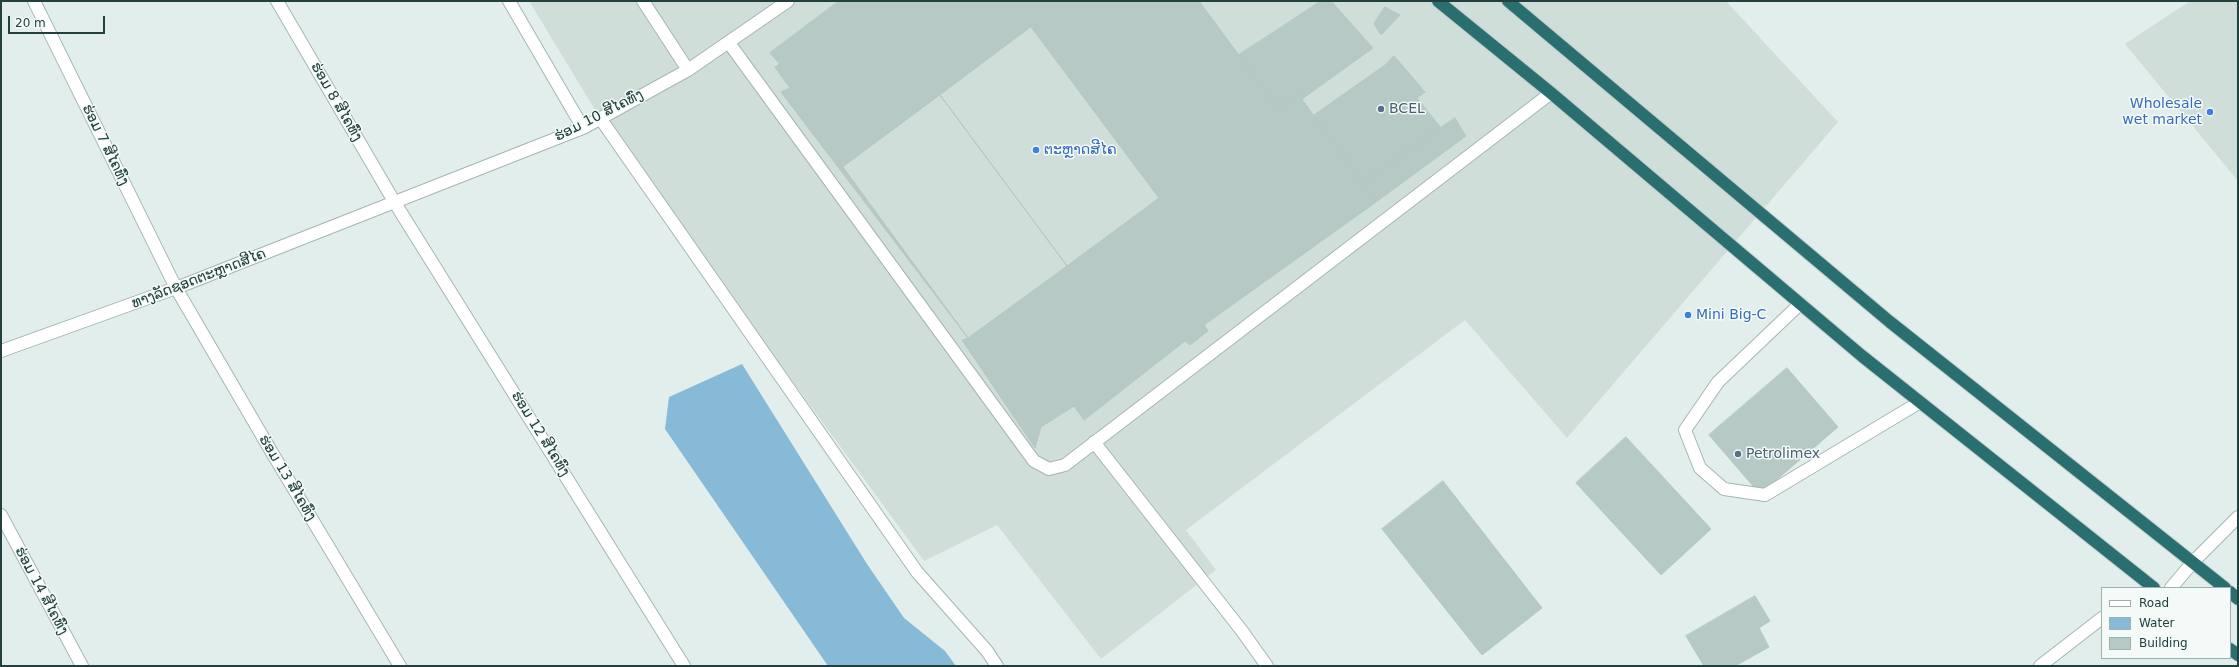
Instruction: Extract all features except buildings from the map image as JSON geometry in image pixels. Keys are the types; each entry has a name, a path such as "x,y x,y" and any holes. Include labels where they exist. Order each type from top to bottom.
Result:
{"highway":[{"path":"1438,1 1551,93 1800,304 2148,586"},
{"path":"1508,1 1890,322 2224,587"}],"street":[{"name":"ຮ່ອມ 7 ສີໄຄທົ່ງ","path":"34,1 176,288"},
{"name":"ຮ່ອມ 8 ສີໄຄທົ່ງ","path":"277,1 395,203"},
{"path":"509,1 583,128"},
{"path":"643,1 688,70"},
{"name":"ຮ່ອມ 10 ສີໄຄທົ່ງ","path":"395,203 583,128 688,70 788,1"},
{"path":"729,43 1034,461 1049,469 1066,465 1094,442 1551,93"},
{"path":"600,118 916,572 988,651 997,666"},
{"name":"ທາງລັດຊອດຕະຫຼາດສີໄຄ","path":"1,351 176,288 395,203"},
{"name":"ຮ່ອມ 12 ສີໄຄທົ່ງ","path":"395,203 684,666"},
{"name":"ຮ່ອມ 13 ສີໄຄທົ່ງ","path":"176,288 271,451 400,666"},
{"path":"1800,304 1718,382 1685,430 1700,468 1724,489 1765,495 1920,402"},
{"path":"1094,442 1242,631 1266,666"},
{"name":"ຮ່ອມ 14 ສີໄຄທົ່ງ","path":"1,515 82,666"},
{"path":"2172,587 2193,562 2238,518"},
{"path":"2040,666 2101,619"}],"shaded area":[{"path":"529,1 1726,1 1838,122 1567,438 1465,320 1186,530 1216,570 1101,659 997,525 924,561 600,118"},
{"name":"Wholesale wet market","path":"2190,1 2238,1 2238,181 2125,44"}],"water":[{"path":"742,364 867,564 904,618 945,651 956,666 828,666 665,429 669,397"}],"place":[{"name":"BCEL","path":"1381,109"},
{"name":"Wholesale wet market","path":"2210,112"},
{"name":"ຕະຫຼາດສີໄຄ","path":"1036,150"},
{"name":"Mini Big-C","path":"1688,315"},
{"name":"Petrolimex","path":"1738,454"}]}
